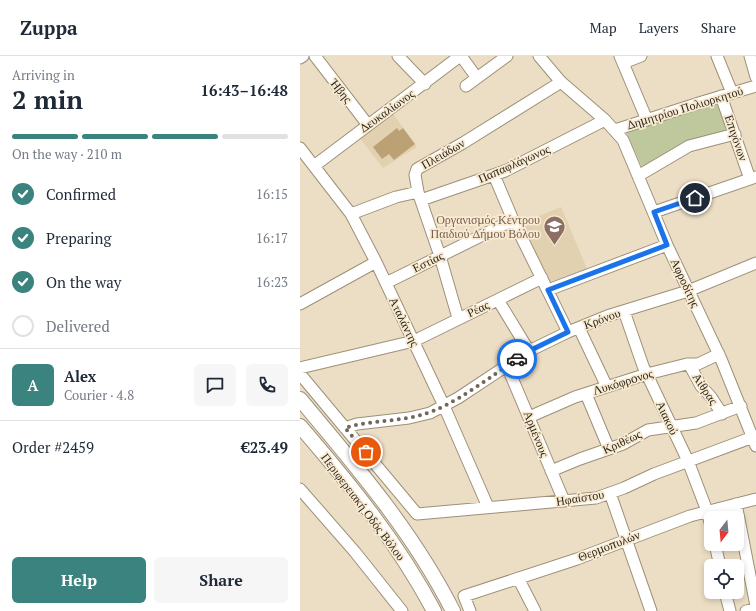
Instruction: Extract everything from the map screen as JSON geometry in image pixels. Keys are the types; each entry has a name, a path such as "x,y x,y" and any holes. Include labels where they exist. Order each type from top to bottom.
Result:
{"main road":[{"name":"Περιφερειακή Οδός Βόλου","path":"300,399 375,490 403,527 431,570 453,611"},
{"name":"Περιφερειακή Οδός Βόλου","path":"300,426 377,520 411,572 434,611"}],"street":[{"name":"Ήβης","path":"315,56 368,125"},
{"path":"398,56 425,84"},
{"path":"461,56 478,78"},
{"name":"Δευκαλίωνος","path":"314,166 461,56"},
{"path":"466,86 507,56"},
{"name":"Αφροδίτης","path":"539,56 561,82 615,130 625,144 667,245 719,354 755,440"},
{"path":"641,56 622,59 646,120"},
{"path":"717,56 732,93"},
{"path":"750,56 756,77"},
{"name":"Πλειάδων","path":"458,318 414,174 417,169 463,143 561,82"},
{"name":"Δημητρίου Πολιορκητού","path":"615,130 756,86"},
{"name":"Επιγόνων","path":"721,96 753,178"},
{"name":"Παπαφλάγωνος","path":"351,214 396,197 420,196 494,175 544,152 605,120"},
{"path":"638,176 689,146 735,134"},
{"name":"Αταλάντης","path":"300,148 351,214 414,341 488,507"},
{"path":"494,175 513,220 548,290 574,330 607,387"},
{"path":"654,212 753,178"},
{"name":"Εστίας","path":"386,283 513,220"},
{"path":"548,290 667,245"},
{"path":"300,304 376,262"},
{"name":"Κρόνου","path":"345,428 357,424 420,416 444,406 529,351 574,330 624,311 688,291 756,263"},
{"name":"Ρέας","path":"300,368 414,341 458,318 542,278"},
{"path":"498,300 529,351"},
{"name":"Αιακού","path":"624,311 647,374 670,427 688,461 707,511"},
{"name":"Λυκόφρoνος","path":"529,417 607,387 647,374 689,364 698,364 719,354"},
{"name":"Αίθρας","path":"689,364 701,386 711,397 722,414"},
{"name":"Αρμένους","path":"507,366 564,501"},
{"path":"300,374 345,428"},
{"path":"586,394 609,449"},
{"name":"Κριθέως","path":"551,472 580,459 627,442 648,430 696,423 741,406"},
{"name":"Ηφαίστου","path":"345,428 417,514 596,498 688,461 755,440"},
{"path":"300,489 355,552 402,611"},
{"path":"610,493 651,611"},
{"name":"Θερμοπυλών","path":"707,511 756,499"},
{"path":"736,504 756,608 746,611"},
{"name":"Θερμοπυλών","path":"470,611 464,596 577,559 704,512"},
{"path":"518,578 535,611"},
{"path":"727,599 730,611"}],"shaded area":[{"path":"392,112 417,147 383,168 359,137"},
{"name":"Οργανισμός Κέντρου Παιδιού Δήμου Βόλου","path":"561,207 588,271 551,285 522,223"}],"green space":[{"path":"718,101 728,130 683,144 642,167 626,131"}],"building":[{"path":"397,128 399,131 403,128 415,144 394,160 389,154 382,159 373,147"}],"way so far":[{"path":"366,452 345,428 357,424 420,416 430,412 458,398 517,359"}],"place":[{"name":"Οργανισμός Κέντρου Παιδιού Δήμου Βόλου","path":"555,246"}],"route":[{"path":"517,359 529,351 568,332 548,290 667,245 654,212 695,198"}]}
